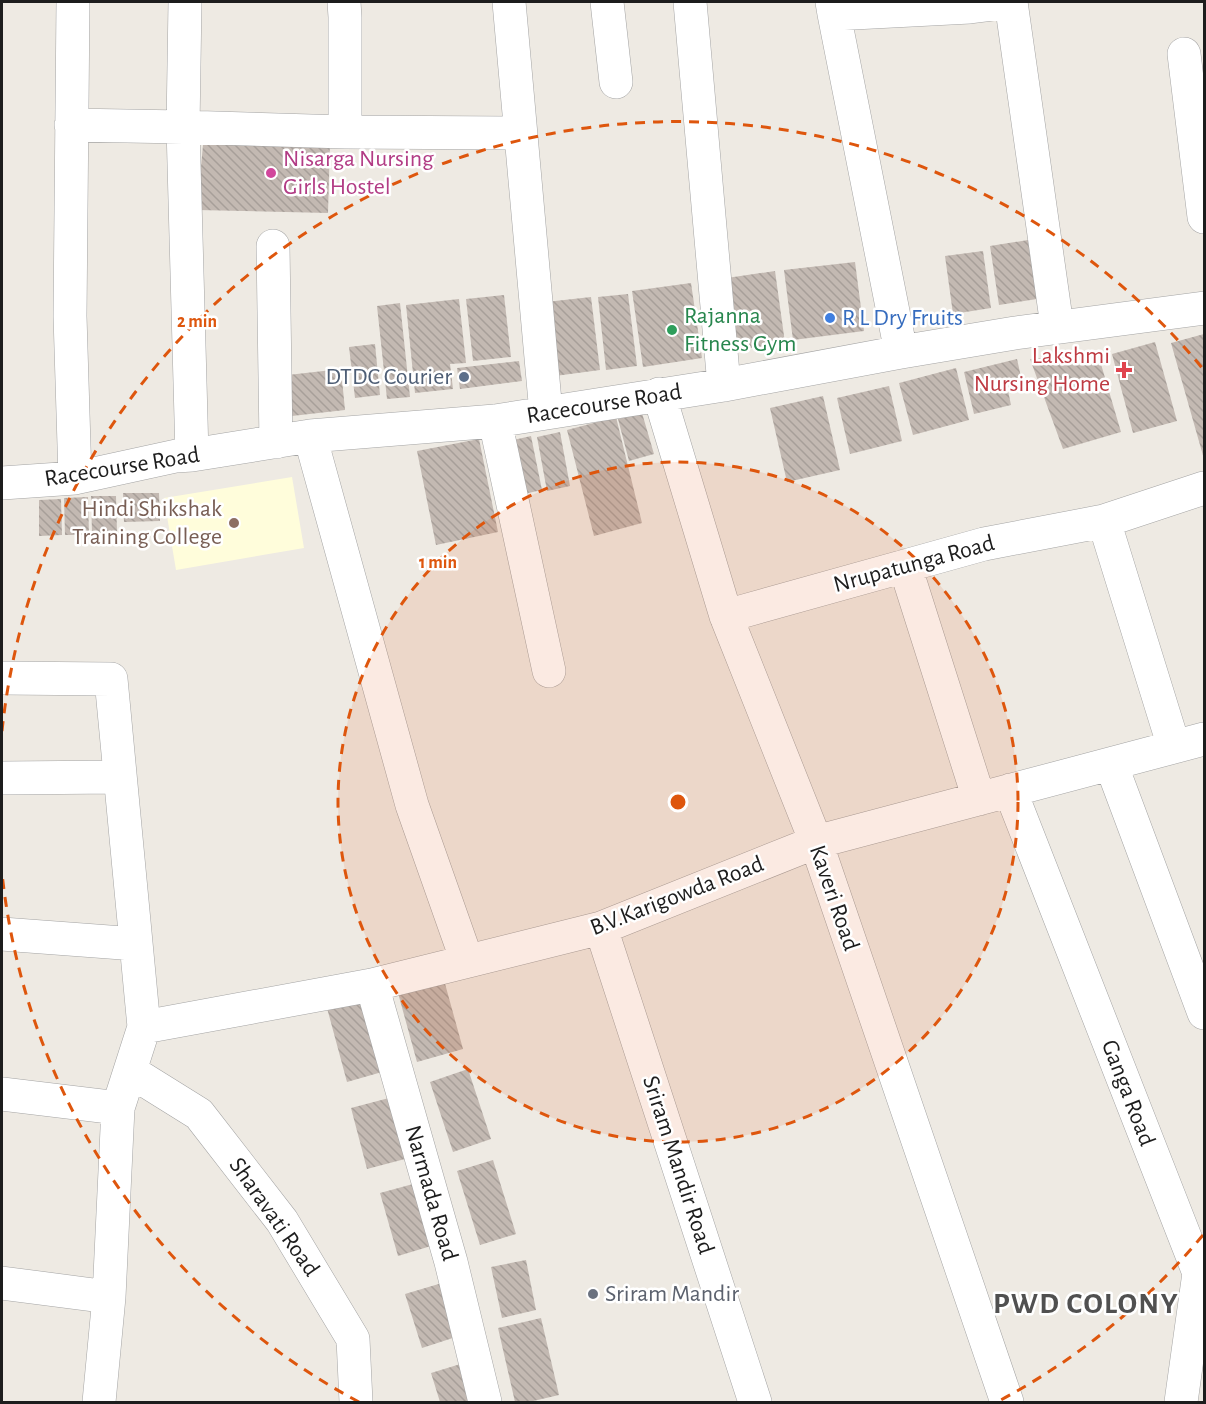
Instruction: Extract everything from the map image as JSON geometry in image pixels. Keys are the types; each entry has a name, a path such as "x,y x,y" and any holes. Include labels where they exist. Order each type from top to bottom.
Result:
{"street":[{"path":"73,2 70,316 75,478"},
{"path":"185,2 183,127 192,455"},
{"path":"344,2 345,132"},
{"path":"509,2 546,413"},
{"path":"607,2 616,82"},
{"path":"690,2 724,385"},
{"path":"901,352 833,8 970,7 1010,2 1058,326"},
{"path":"1184,54 1204,217"},
{"path":"71,124 345,132 520,133"},
{"path":"273,246 276,442"},
{"name":"Racecourse Road","path":"2,483 75,478 176,456 310,436 495,421 724,385 1058,326 1204,308"},
{"name":"Kaveri Road","path":"659,394 726,616 816,842 1007,1402"},
{"path":"495,421 549,671"},
{"path":"310,436 412,806 467,961"},
{"name":"Nrupatunga Road","path":"726,616 984,544 1104,521 1204,488"},
{"path":"1104,521 1190,743"},
{"path":"905,566 979,798"},
{"path":"2,678 111,679 144,1028 118,1108 109,1297 99,1402"},
{"name":"B.V.Karigowda Road","path":"144,1028 372,985 601,928 816,842 1190,743"},
{"path":"1111,764 1204,1013"},
{"path":"2,778 120,777"},
{"name":"Ganga Road","path":"1010,790 1199,1274 1181,1402"},
{"name":"Sriram Mandir Road","path":"601,928 754,1402"},
{"path":"2,934 136,944"},
{"name":"Narmada Road","path":"372,985 451,1262 485,1402"},
{"name":"Sharavati Road","path":"130,1071 199,1114 282,1221 353,1339 356,1402"},
{"path":"2,1094 118,1108"},
{"path":"2,1283 109,1297"}],"shaded area":[{"name":"Hindi Shikshak Training College","path":"292,477 304,548 176,570 164,498"}],"building":[{"path":"330,142 328,213 197,210 203,145"},
{"path":"1028,240 1037,299 999,305 990,246"},
{"path":"983,251 991,308 953,314 945,256"},
{"path":"855,262 864,331 793,340 784,270"},
{"path":"775,271 785,343 737,350 727,278"},
{"path":"691,283 702,358 643,367 632,291"},
{"path":"628,294 637,366 606,370 598,297"},
{"path":"504,295 511,357 473,361 466,299"},
{"path":"591,297 600,370 555,376 546,302"},
{"path":"459,299 466,363 450,364 453,389 415,393 406,305"},
{"path":"400,303 410,397 387,399 377,306"},
{"path":"1204,334 1204,459 1171,343"},
{"path":"1155,342 1177,421 1133,433 1112,354"},
{"path":"375,344 380,395 355,398 349,347"},
{"path":"1098,354 1121,432 1063,449 1030,359"},
{"path":"1017,359 1021,377 1006,381 1011,405 974,414 964,372"},
{"path":"519,361 522,381 460,389 457,368"},
{"path":"956,368 969,420 913,435 899,383"},
{"path":"341,369 345,410 283,417 279,376"},
{"path":"889,386 902,441 850,454 837,398"},
{"path":"823,396 840,470 787,482 770,408"},
{"path":"642,413 654,454 629,461 618,419"},
{"path":"616,417 642,523 594,536 567,430"},
{"path":"560,432 570,486 547,491 537,437"},
{"path":"531,436 542,490 519,495 509,441"},
{"path":"479,439 498,532 436,545 417,451"},
{"path":"123,493 159,493 160,521 124,522"},
{"path":"91,496 116,496 117,532 92,533"},
{"path":"88,497 89,535 65,535 64,498"},
{"path":"61,499 62,535 39,536 39,500"},
{"path":"444,980 463,1049 417,1062 398,993"},
{"path":"362,998 382,1072 347,1082 327,1008"},
{"path":"468,1069 491,1139 453,1152 430,1082"},
{"path":"389,1098 405,1159 367,1169 351,1108"},
{"path":"493,1160 516,1234 480,1245 457,1171"},
{"path":"413,1184 431,1246 398,1256 380,1193"},
{"path":"526,1260 536,1310 502,1318 491,1267"},
{"path":"442,1283 459,1336 422,1348 405,1294"},
{"path":"541,1318 559,1395 529,1402 515,1402 498,1328"},
{"path":"467,1362 479,1402 440,1402 431,1373"}],"place":[{"name":"Nisarga Nursing Girls Hostel","path":"271,173"},
{"name":"R L Dry Fruits","path":"830,318"},
{"name":"Rajanna Fitness Gym","path":"672,330"},
{"name":"Lakshmi Nursing Home","path":"1124,370"},
{"name":"DTDC Courier","path":"464,377"},
{"name":"Hindi Shikshak Training College","path":"234,523"},
{"name":"Sriram Mandir","path":"593,1294"}],"district":[{"name":"PWD COLONY","path":"1086,1304"}]}
